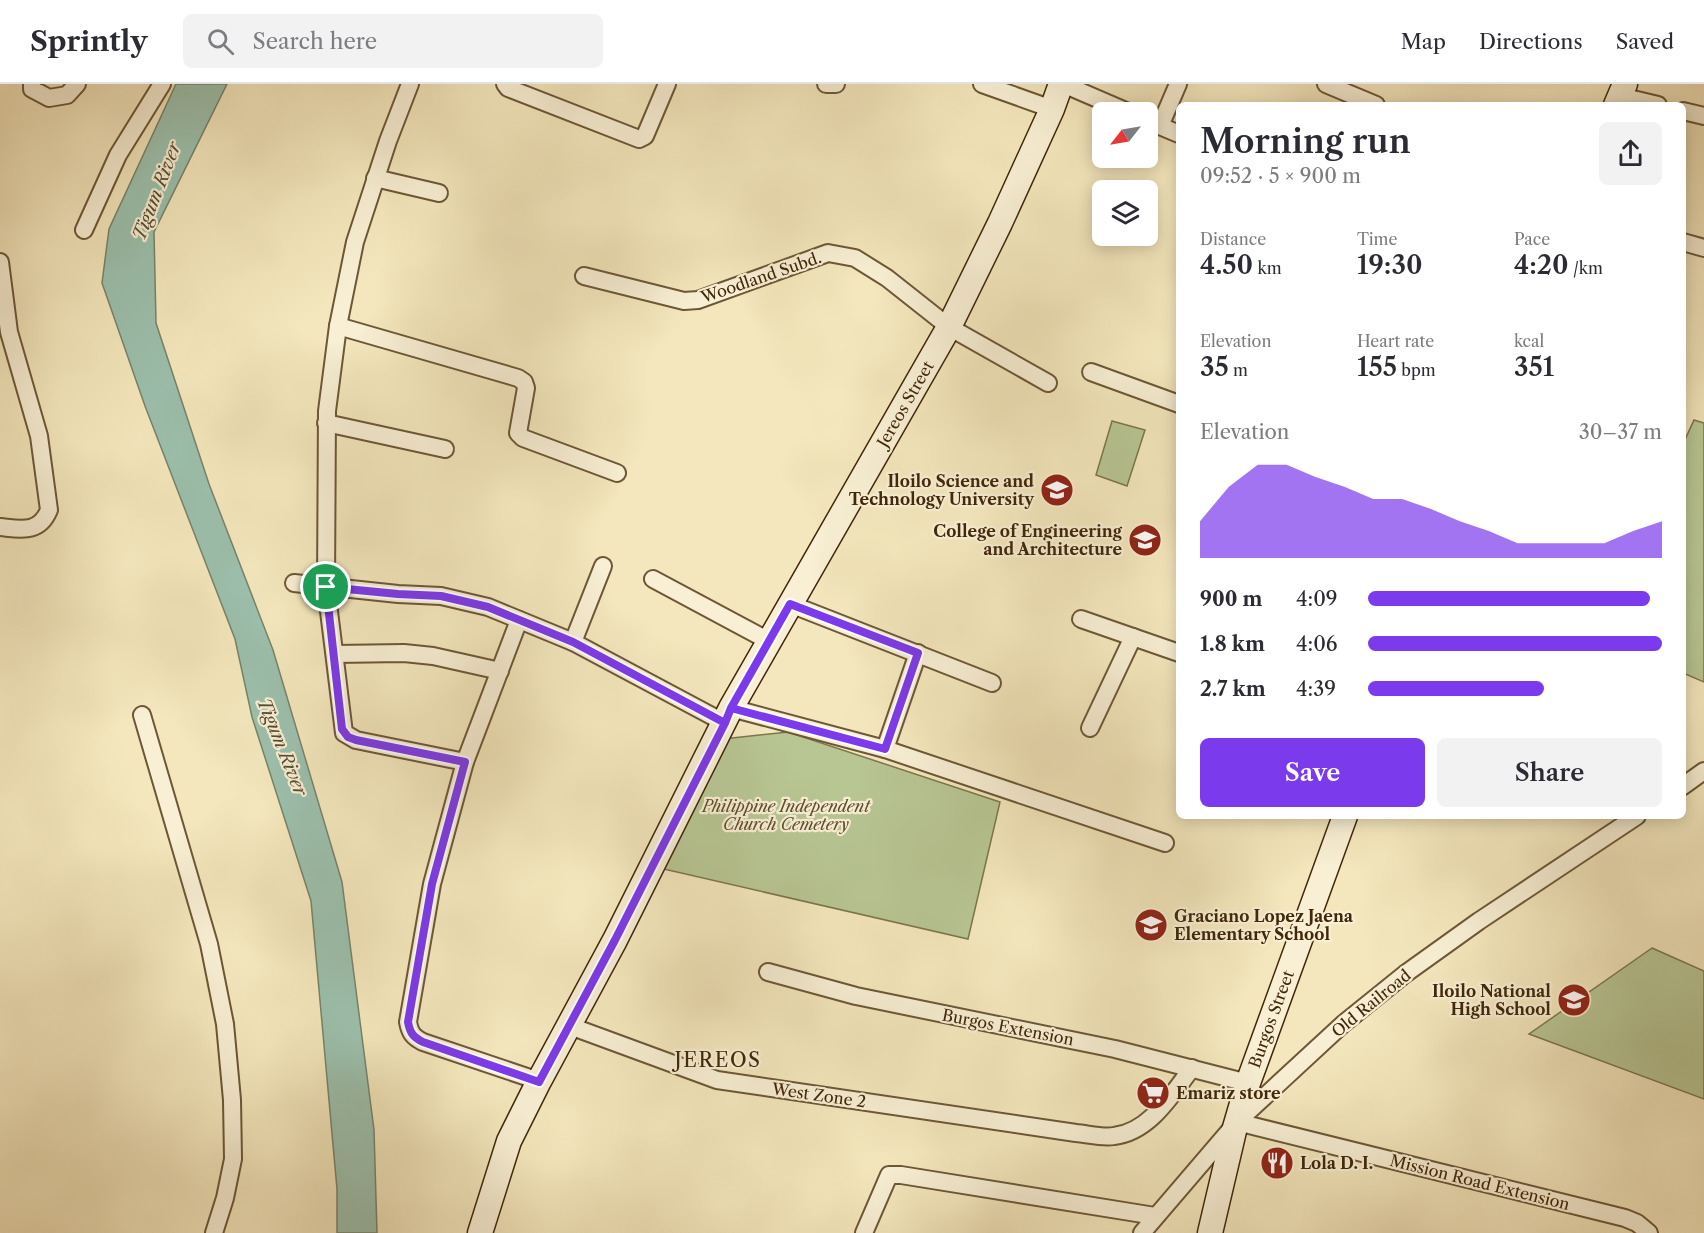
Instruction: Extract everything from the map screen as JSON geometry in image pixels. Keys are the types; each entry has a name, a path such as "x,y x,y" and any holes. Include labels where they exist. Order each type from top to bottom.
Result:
{"street":[{"path":"32,84 32,88 49,98 67,94 77,84"},
{"path":"84,230 118,155 162,84"},
{"path":"410,84 375,178 355,242 338,326 326,423 326,587 342,729 348,737 465,762"},
{"path":"505,84 508,88 639,139 645,136 668,84"},
{"path":"826,84 836,84"},
{"path":"982,84 1052,109"},
{"path":"1062,84 1104,102"},
{"name":"Jereos Street","path":"480,1233 509,1141 728,716 949,327 1000,223 1062,84"},
{"path":"1158,116 1178,84"},
{"path":"1326,84 1369,102"},
{"path":"1620,95 1647,102"},
{"path":"1686,112 1704,116"},
{"path":"1158,125 1176,133"},
{"path":"375,178 439,193"},
{"path":"1686,243 1704,248"},
{"name":"Woodland Subd.","path":"584,276 691,301 828,253 855,258 887,278 949,327 1048,383"},
{"path":"0,262 9,332 39,436 49,510 45,519 28,530 0,528"},
{"path":"338,326 524,381 526,388 518,427 518,433 523,438 617,473"},
{"path":"1091,372 1176,403"},
{"path":"326,423 445,449"},
{"path":"573,642 603,566"},
{"path":"653,579 769,641"},
{"path":"294,583 441,596 488,607 573,642 728,716 885,749 1165,843"},
{"path":"790,604 992,683"},
{"path":"1081,619 1176,652"},
{"path":"519,620 465,762 432,884 408,1022 415,1038 423,1042 539,1082"},
{"path":"1090,728 1133,637"},
{"path":"335,654 404,653 433,656 500,671"},
{"path":"885,749 918,653"},
{"path":"142,715 209,944 225,1024 232,1100 232,1159 227,1189 214,1233"},
{"path":"1686,784 1704,771"},
{"name":"Burgos Street","path":"1210,1233 1248,1083 1344,819"},
{"name":"Old Railroad","path":"1142,1233 1237,1122 1343,1024 1405,974 1479,921 1632,819"},
{"name":"Burgos Extension","path":"768,972 856,996 1053,1035 1248,1083"},
{"name":"West Zone 2","path":"570,1026 717,1080 1076,1133 1114,1136 1142,1126 1169,1099 1192,1068"},
{"name":"Mission Road Extension","path":"1237,1122 1625,1218 1637,1223 1649,1233"},
{"path":"864,1233 889,1175 1155,1216"}],"green space":[{"path":"1694,420 1704,423 1704,682 1686,674 1686,437"},
{"path":"1112,421 1145,430 1127,486 1096,475"},
{"name":"Philippine Independent Church Cemetery","path":"788,732 1000,802 968,939 655,867 714,740"},
{"path":"1652,948 1704,971 1704,1099 1529,1034"}],"water":[{"name":"Tigum River","path":"176,84 227,84 154,232 156,323 209,484 273,650 342,882 374,1130 377,1233 337,1233 337,1189 311,901 252,717 235,639 145,406 102,283 109,229"}],"place":[{"name":"Iloilo Science and Technology University","path":"1057,490"},
{"name":"College of Engineering and Architecture","path":"1145,540"},
{"name":"Graciano Lopez Jaena Elementary School","path":"1151,925"},
{"name":"Iloilo National High School","path":"1574,1000"},
{"name":"Emariz store","path":"1153,1093"},
{"name":"Lola D. I.","path":"1277,1163"}],"district":[{"name":"JEREOS","path":"718,1060"}],"route":[{"path":"326,587 344,733 356,740 465,762 432,884 408,1022 410,1031 415,1038 423,1042 539,1082 615,940 725,723 731,708 790,604 918,653 885,749 731,708 725,723 573,642 488,607 441,596 326,587"}]}
